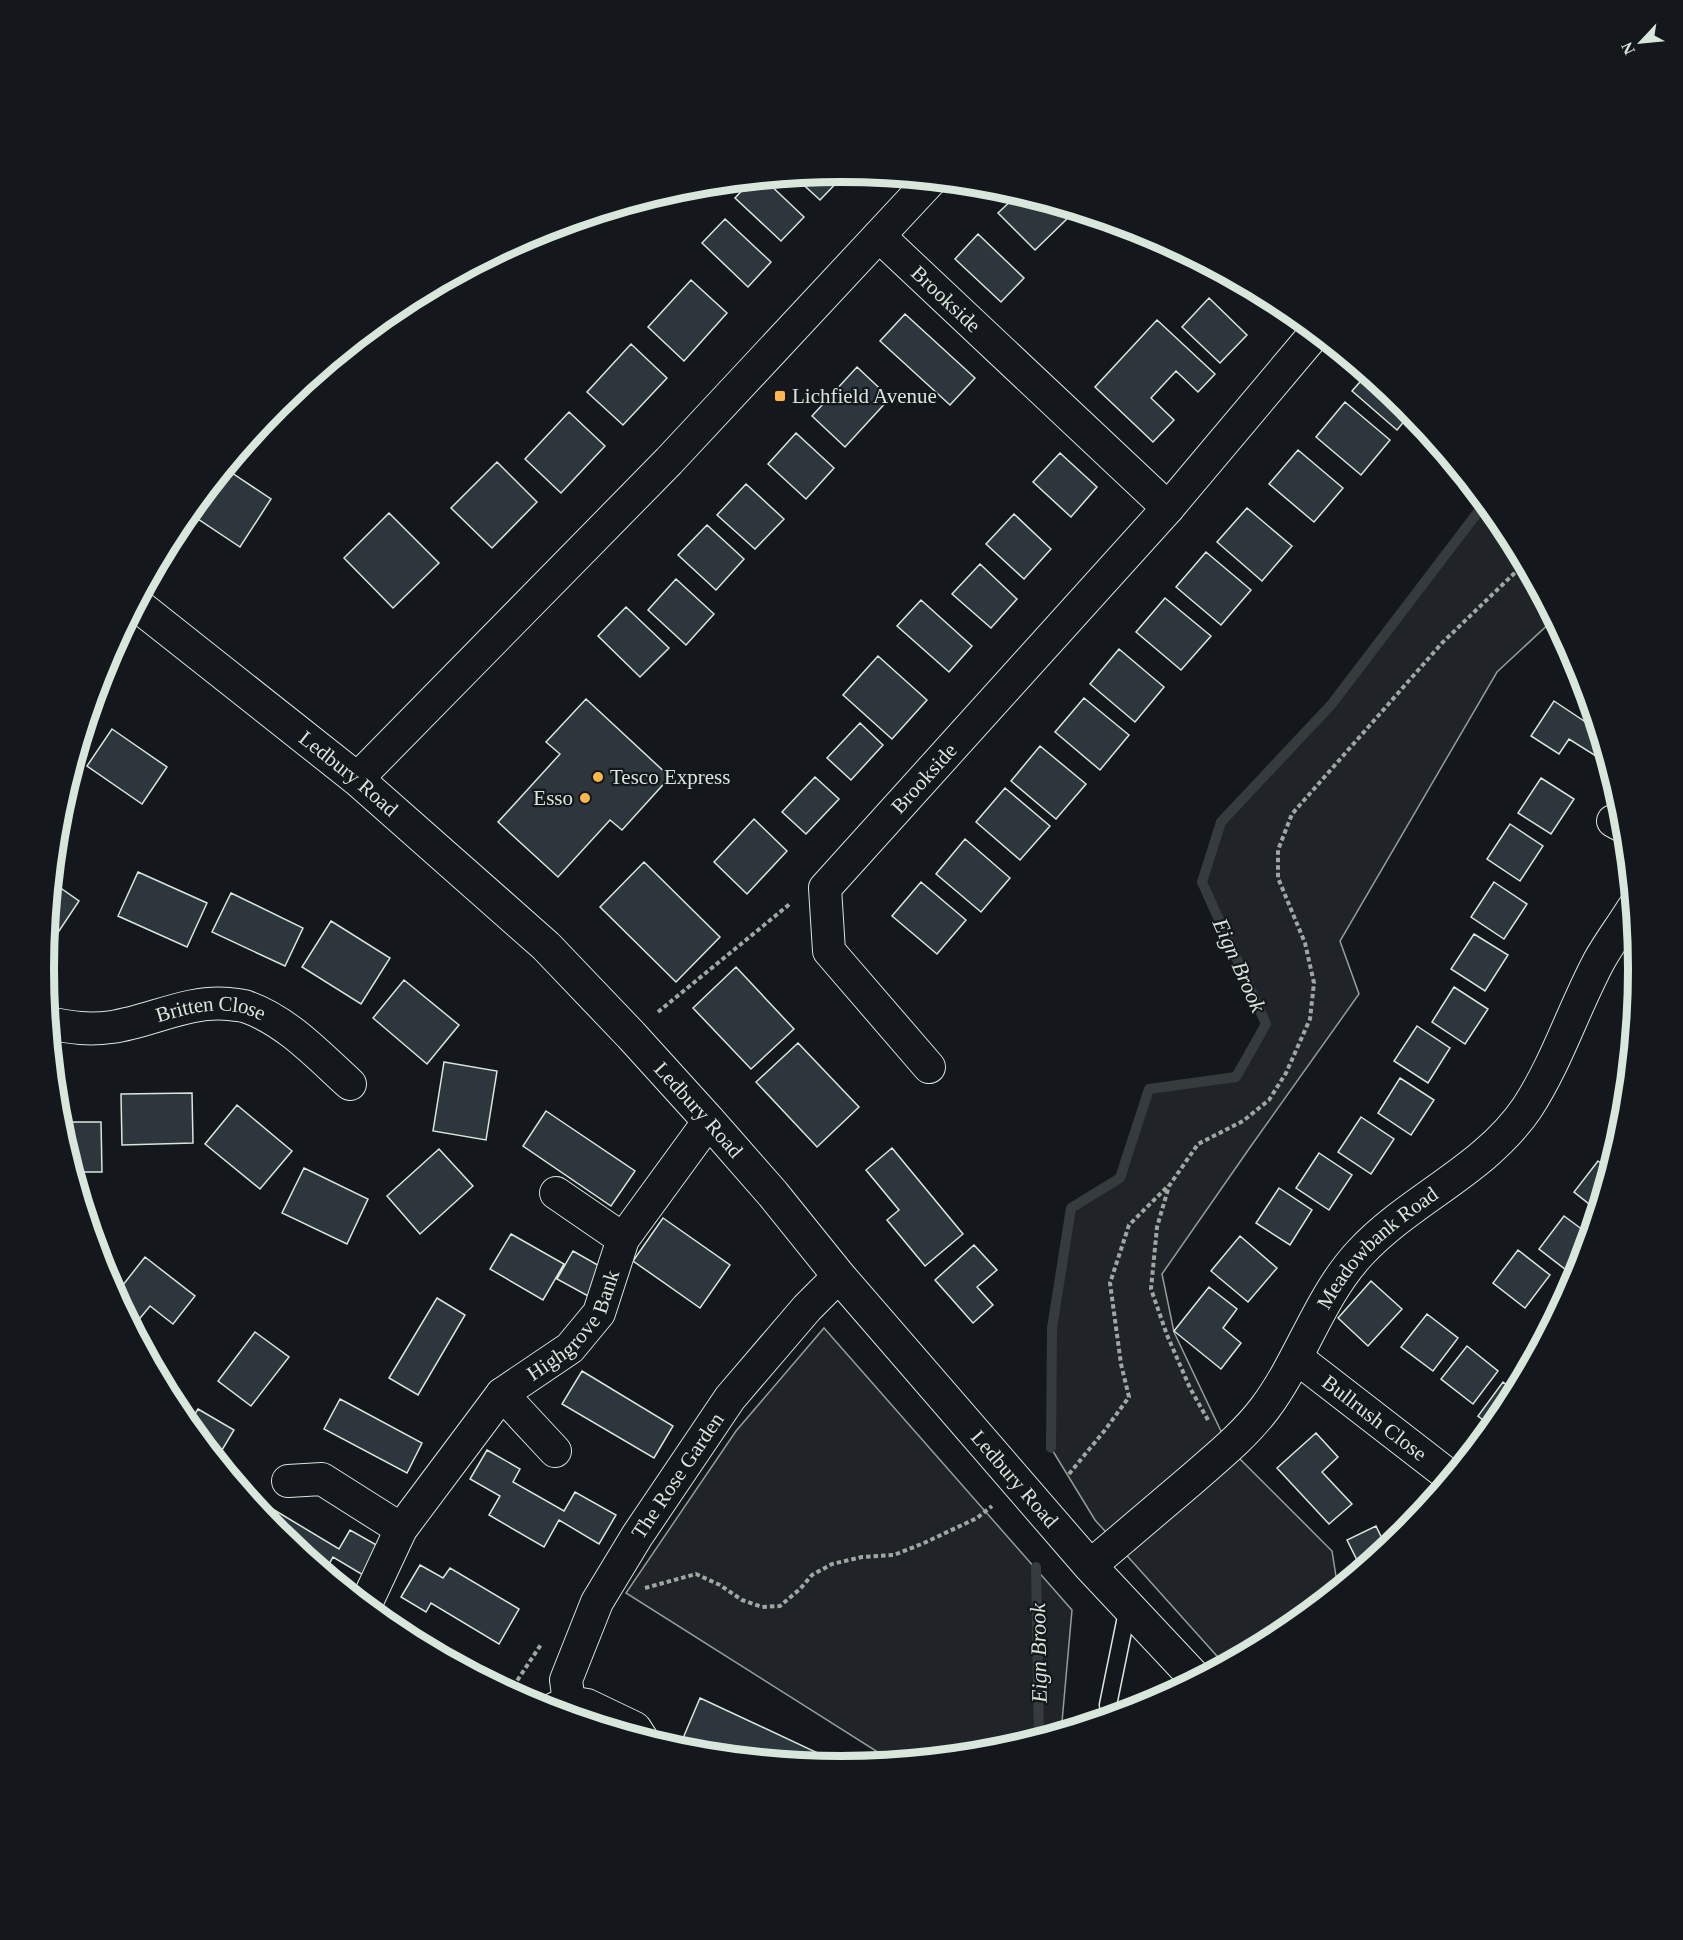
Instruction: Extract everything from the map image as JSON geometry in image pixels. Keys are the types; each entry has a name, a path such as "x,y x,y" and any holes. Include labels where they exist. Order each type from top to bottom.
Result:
{"highway":[{"name":"Ledbury Road","path":"142,609 357,779 546,946 709,1121 773,1194 839,1276 1090,1566 1192,1675"}],"street":[{"path":"357,779 669,461 924,187"},
{"name":"Brookside","path":"879,236 1168,508"},
{"name":"Brookside","path":"825,888 1168,508 1311,338"},
{"path":"825,888 829,951 929,1067"},
{"name":"Meadowbank Road","path":"1090,1566 1229,1448 1265,1409 1297,1358 1338,1280 1360,1253 1399,1218 1480,1158 1496,1144 1526,1109 1551,1065 1599,960 1627,917"},
{"name":"Britten Close","path":"56,1024 78,1029 114,1027 184,1008 216,1003 246,1006 278,1023 350,1084"},
{"name":"Highgrove Bank","path":"368,1599 401,1529 502,1394 570,1348 599,1312 623,1239 709,1121"},
{"name":"Highgrove Bank","path":"556,1193 623,1239"},
{"name":"The Rose Garden","path":"561,1706 566,1680 597,1602 638,1536 730,1398 807,1308 839,1276"},
{"name":"Bullrush Close","path":"1297,1358 1446,1474"},
{"name":"Highgrove Bank","path":"502,1394 555,1451"},
{"path":"288,1481 322,1479 401,1529"},
{"path":"563,1707 587,1705 636,1728 638,1731"}],"lane":[{"path":"1112,1710 1108,1705 1128,1607"}],"path":[{"path":"1069,1474 1129,1397 1121,1364 1110,1283 1129,1226 1169,1186 1198,1144 1243,1121 1269,1100 1286,1073 1310,1019 1314,983 1305,943 1278,878 1278,850 1292,814 1443,643 1518,569"},
{"path":"631,1035 790,903 825,888"},
{"path":"1169,1186 1157,1227 1151,1289 1167,1335 1190,1388 1213,1428 1229,1448"},
{"path":"597,1602 696,1574 720,1585 742,1600 762,1607 780,1606 812,1575 832,1564 862,1557 894,1555 924,1543 977,1518 1020,1485"},
{"path":"514,1686 545,1638"}],"shaded area":[{"path":"1480,510 1496,532 1549,624 1497,672 1340,941 1359,994 1162,1274 1174,1332 1229,1448 1332,1551 1337,1582 1279,1625 1220,1660 1095,1520 1051,1448 1052,1328 1071,1208 1120,1178 1149,1089 1236,1077 1266,1024 1202,882 1221,822 1331,705"},
{"path":"824,1328 1072,1610 1062,1726 944,1751 884,1756 626,1593 736,1431"}],"building":[{"path":"837,182 820,200 802,184"},
{"path":"771,186 804,217 781,241 735,198 744,189"},
{"path":"1010,201 1070,216 1035,250 998,213"},
{"path":"725,219 771,262 748,287 702,243"},
{"path":"978,234 1024,278 1001,302 955,259"},
{"path":"691,280 727,313 684,361 648,327"},
{"path":"1209,298 1247,335 1220,363 1182,327"},
{"path":"905,314 975,378 950,405 880,341"},
{"path":"1157,320 1215,374 1198,392 1176,371 1151,398 1174,420 1153,442 1095,387"},
{"path":"631,344 667,378 623,425 587,392"},
{"path":"857,367 890,398 845,447 812,416"},
{"path":"1362,379 1405,420 1397,430 1352,391"},
{"path":"1345,402 1390,440 1361,475 1316,437"},
{"path":"569,412 605,446 561,493 525,459"},
{"path":"796,433 834,468 806,499 768,464"},
{"path":"1298,450 1343,488 1314,522 1269,484"},
{"path":"1060,453 1097,487 1071,517 1033,482"},
{"path":"497,462 537,502 492,548 451,508"},
{"path":"232,473 271,499 240,547 197,518"},
{"path":"746,484 784,519 755,549 717,515"},
{"path":"1247,508 1292,546 1262,581 1217,542"},
{"path":"389,513 439,563 393,608 344,558"},
{"path":"1014,514 1051,549 1024,579 986,544"},
{"path":"707,525 744,559 716,590 678,555"},
{"path":"1206,552 1251,590 1221,625 1176,587"},
{"path":"980,564 1017,599 991,628 952,594"},
{"path":"676,579 714,614 686,645 648,610"},
{"path":"1165,598 1211,636 1181,670 1136,632"},
{"path":"921,600 972,646 949,672 897,626"},
{"path":"626,607 669,648 640,677 598,636"},
{"path":"1119,649 1164,687 1135,722 1090,684"},
{"path":"878,656 927,700 892,739 843,695"},
{"path":"1084,698 1129,735 1100,770 1055,732"},
{"name":"Esso","path":"586,699 670,777 622,830 610,820 558,877 498,822 560,754 546,742"},
{"path":"1554,701 1589,725 1599,757 1569,739 1559,754 1531,736"},
{"path":"860,723 883,745 851,780 827,758"},
{"path":"112,729 167,767 142,804 87,766"},
{"path":"1040,746 1086,784 1056,819 1011,781"},
{"path":"815,777 839,799 806,834 782,812"},
{"path":"1541,778 1574,799 1551,834 1518,813"},
{"path":"1005,788 1050,826 1020,860 976,822"},
{"path":"754,819 787,851 747,894 714,862"},
{"path":"1510,824 1543,846 1520,881 1487,859"},
{"path":"965,839 1010,878 981,912 936,874"},
{"path":"644,862 720,937 676,982 600,907"},
{"path":"138,872 207,903 187,947 118,916"},
{"path":"921,882 966,920 937,954 892,916"},
{"path":"1494,882 1527,904 1504,939 1471,917"},
{"path":"59,887 79,901 55,937"},
{"path":"231,893 303,928 285,966 212,932"},
{"path":"331,921 390,958 361,1004 302,967"},
{"path":"1474,934 1508,955 1485,991 1451,969"},
{"path":"736,967 794,1029 751,1069 693,1008"},
{"path":"404,980 459,1025 427,1064 373,1018"},
{"path":"1454,987 1488,1009 1465,1044 1432,1022"},
{"path":"1417,1026 1450,1048 1428,1083 1394,1061"},
{"path":"798,1043 859,1107 817,1147 756,1082"},
{"path":"444,1062 497,1071 486,1140 433,1131"},
{"path":"1400,1078 1434,1100 1411,1135 1378,1113"},
{"path":"192,1093 193,1143 122,1145 121,1094"},
{"path":"237,1105 292,1151 260,1189 205,1144"},
{"path":"546,1111 635,1171 611,1206 523,1146"},
{"path":"1361,1117 1394,1139 1371,1174 1338,1152"},
{"path":"69,1122 101,1122 102,1172 81,1172"},
{"path":"892,1148 963,1234 925,1266 887,1220 899,1210 866,1170"},
{"path":"439,1149 473,1186 420,1234 387,1196"},
{"path":"1319,1153 1352,1175 1329,1210 1296,1188"},
{"path":"1598,1161 1604,1165 1592,1206 1574,1192"},
{"path":"304,1168 368,1199 347,1244 282,1213"},
{"path":"1279,1188 1312,1210 1290,1245 1256,1223"},
{"path":"1564,1216 1584,1231 1569,1272 1539,1249"},
{"path":"663,1218 730,1265 700,1308 633,1261"},
{"path":"511,1234 564,1264 543,1300 490,1269"},
{"path":"1240,1236 1277,1268 1248,1302 1211,1271"},
{"path":"974,1245 997,1270 977,1287 993,1305 973,1323 935,1280"},
{"path":"1518,1250 1550,1275 1525,1308 1493,1283"},
{"path":"573,1251 603,1268 588,1296 557,1279"},
{"path":"145,1257 195,1296 173,1324 150,1306 137,1322 121,1287"},
{"path":"1371,1281 1402,1309 1368,1346 1338,1318"},
{"path":"1209,1287 1237,1309 1223,1328 1241,1343 1221,1369 1174,1331"},
{"path":"437,1298 465,1315 418,1395 389,1378"},
{"path":"1427,1314 1458,1338 1433,1371 1401,1347"},
{"path":"255,1332 289,1357 251,1406 218,1381"},
{"path":"1467,1346 1498,1371 1473,1404 1441,1379"},
{"path":"582,1371 673,1426 654,1458 562,1404"},
{"path":"1503,1382 1509,1387 1486,1422 1478,1416"},
{"path":"340,1399 422,1443 407,1473 324,1429"},
{"path":"198,1409 234,1430 220,1453 217,1449 193,1417"},
{"path":"1316,1433 1338,1457 1322,1472 1352,1504 1329,1524 1277,1468"},
{"path":"487,1450 520,1469 513,1482 564,1511 575,1492 616,1515 599,1544 559,1520 544,1547 489,1515 500,1496 470,1479"},
{"path":"271,1508 339,1549 350,1530 380,1547 363,1575 333,1557 328,1567 270,1511"},
{"path":"1376,1526 1383,1541 1359,1564 1347,1540"},
{"path":"420,1565 443,1578 450,1568 519,1609 499,1644 431,1603 426,1612 401,1597"},
{"path":"700,1698 820,1754 819,1757 790,1756 739,1751 682,1741"}],"waterway":[{"name":"Eign Brook","path":"1051,1448 1052,1328 1071,1208 1120,1178 1149,1089 1236,1077 1266,1024 1202,882 1221,822 1331,705 1480,510"},
{"name":"Eign Brook","path":"1036,1567 1039,1732"}],"place":[{"name":"Lichfield Avenue","path":"780,396"},
{"name":"Tesco Express","path":"598,777"},
{"name":"Esso","path":"585,798"}]}
